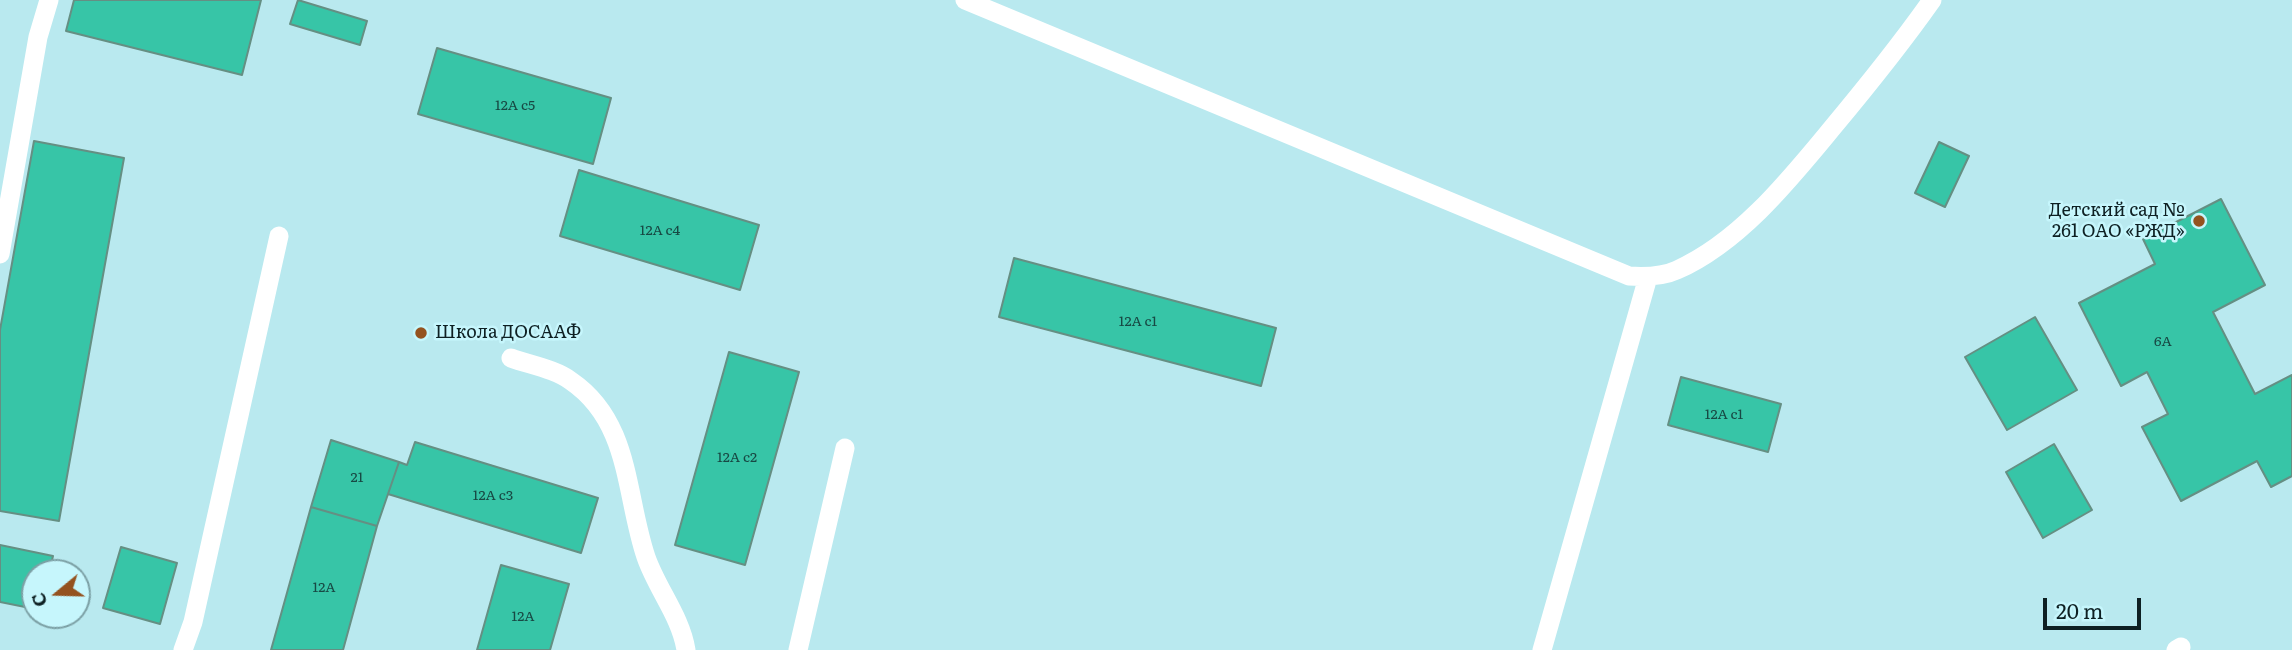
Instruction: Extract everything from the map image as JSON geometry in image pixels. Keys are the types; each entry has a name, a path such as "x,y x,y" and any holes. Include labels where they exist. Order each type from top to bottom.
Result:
{"lane":[{"path":"0,254 38,37 49,0"},
{"path":"965,0 1629,276 1648,277 1676,271 1771,202 1896,51 1932,0"},
{"path":"183,650 193,622 279,236"},
{"path":"1542,650 1648,277"},
{"path":"511,358 570,379 597,402 613,426 638,533 650,568 684,635 686,650"},
{"path":"798,650 845,447"}],"building":[{"path":"74,0 261,0 242,75 66,31"},
{"path":"298,0 367,21 360,45 290,24"},
{"path":"437,48 611,98 593,164 418,114"},
{"path":"34,141 124,158 59,521 0,511 0,330"},
{"path":"1939,142 1969,156 1945,207 1915,193"},
{"path":"579,170 759,225 740,290 560,236"},
{"path":"2221,199 2265,285 2213,312 2255,394 2292,375 2292,476 2271,487 2257,461 2181,501 2142,427 2168,414 2147,372 2121,386 2079,303 2155,264 2143,239"},
{"path":"1014,258 1276,328 1261,386 999,317"},
{"path":"2035,317 2077,390 2007,430 1965,357"},
{"path":"729,352 799,372 745,565 675,545"},
{"path":"1681,377 1781,404 1768,452 1668,425"},
{"path":"331,440 399,462 377,526 311,507"},
{"path":"415,442 598,498 581,553 388,494 399,462 407,465"},
{"path":"2054,444 2092,510 2043,538 2006,472"},
{"path":"311,507 377,526 343,650 271,650"},
{"path":"0,545 53,556 52,559 21,559 21,606 0,602"},
{"path":"121,547 177,563 160,624 103,608"},
{"path":"501,565 569,584 550,650 477,650"}],"place":[{"name":"Детский сад № 261 ОАО «РЖД»","path":"2199,221"},
{"name":"Школа ДОСААФ","path":"421,333"}]}
